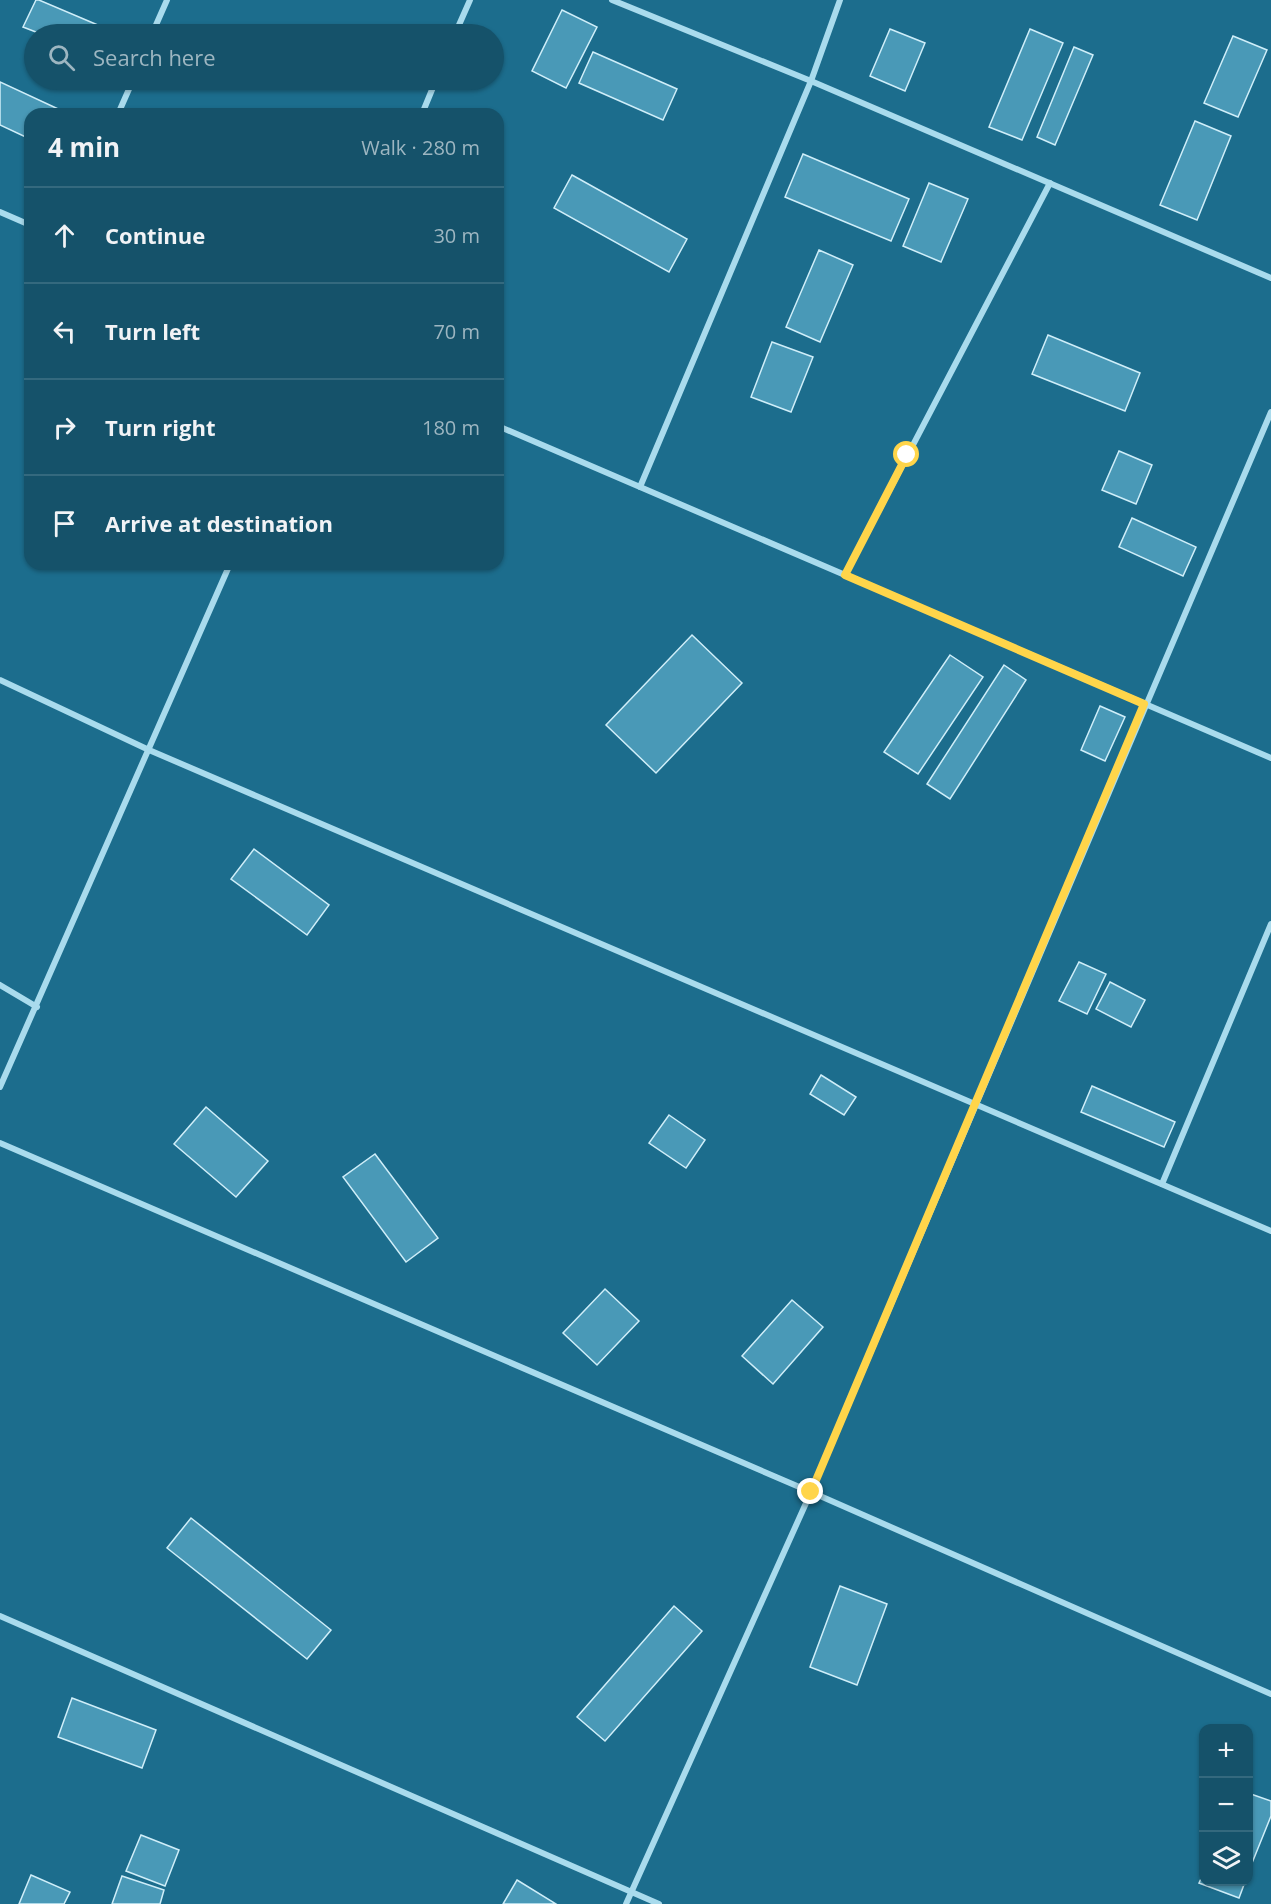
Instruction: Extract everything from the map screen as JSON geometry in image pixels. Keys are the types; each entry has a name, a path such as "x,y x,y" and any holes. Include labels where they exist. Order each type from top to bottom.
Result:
{"street":[{"path":"156,24 167,0"},
{"path":"459,24 470,0"},
{"path":"612,0 811,81 1271,278"},
{"path":"640,487 811,81 840,0"},
{"path":"121,108 129,90"},
{"path":"424,108 432,90"},
{"path":"845,575 1050,183"},
{"path":"0,212 24,222"},
{"path":"626,1904 811,1492 1144,704 1271,412"},
{"path":"504,429 1271,758"},
{"path":"0,1087 227,570"},
{"path":"0,680 149,750 1271,1231"},
{"path":"1162,1184 1271,924"},
{"path":"0,984 37,1007"},
{"path":"0,1143 811,1492 1271,1694"},
{"path":"0,1616 658,1904"}],"building":[{"path":"36,0 39,0 95,24 24,24"},
{"path":"562,10 597,27 566,88 532,71"},
{"path":"890,29 925,43 905,91 870,76"},
{"path":"1030,29 1063,43 1022,140 989,127"},
{"path":"1233,36 1267,50 1238,117 1204,103"},
{"path":"1074,47 1093,55 1055,145 1037,137"},
{"path":"593,52 677,89 663,120 579,83"},
{"path":"0,82 56,108 24,108 24,136 0,125"},
{"path":"1195,121 1231,136 1197,220 1160,205"},
{"path":"803,154 909,199 891,241 785,197"},
{"path":"572,175 687,239 669,272 554,208"},
{"path":"929,183 968,199 941,262 903,246"},
{"path":"819,250 853,265 820,342 786,327"},
{"path":"1048,335 1140,373 1125,411 1032,374"},
{"path":"772,342 813,357 791,412 751,397"},
{"path":"1119,451 1152,465 1136,504 1102,490"},
{"path":"1132,518 1196,547 1183,576 1119,547"},
{"path":"692,635 742,683 656,773 606,725"},
{"path":"950,655 983,677 918,774 884,752"},
{"path":"1004,665 1026,680 950,799 927,784"},
{"path":"1100,706 1125,717 1105,761 1081,750"},
{"path":"254,849 329,905 307,935 231,879"},
{"path":"1079,962 1106,974 1087,1014 1059,1001"},
{"path":"1110,982 1145,1000 1131,1027 1096,1009"},
{"path":"821,1075 856,1097 844,1115 810,1094"},
{"path":"1092,1086 1175,1122 1164,1147 1081,1112"},
{"path":"206,1107 268,1161 236,1197 174,1144"},
{"path":"669,1115 705,1140 686,1168 649,1143"},
{"path":"375,1154 438,1238 406,1262 343,1177"},
{"path":"605,1289 639,1321 597,1365 563,1333"},
{"path":"792,1300 823,1327 773,1384 742,1356"},
{"path":"191,1518 331,1630 307,1659 167,1548"},
{"path":"840,1586 887,1604 857,1685 810,1667"},
{"path":"674,1606 702,1631 605,1741 577,1717"},
{"path":"72,1698 156,1730 142,1768 58,1737"},
{"path":"1253,1795 1271,1801 1271,1816 1253,1861"},
{"path":"141,1835 179,1850 165,1886 126,1871"},
{"path":"31,1875 70,1892 64,1904 19,1904"},
{"path":"122,1876 164,1890 160,1904 112,1904"},
{"path":"517,1880 556,1904 503,1904"},
{"path":"1207,1886 1244,1886 1239,1898"}],"route":[{"path":"811,1492 1144,704 845,575 907,455"}]}
